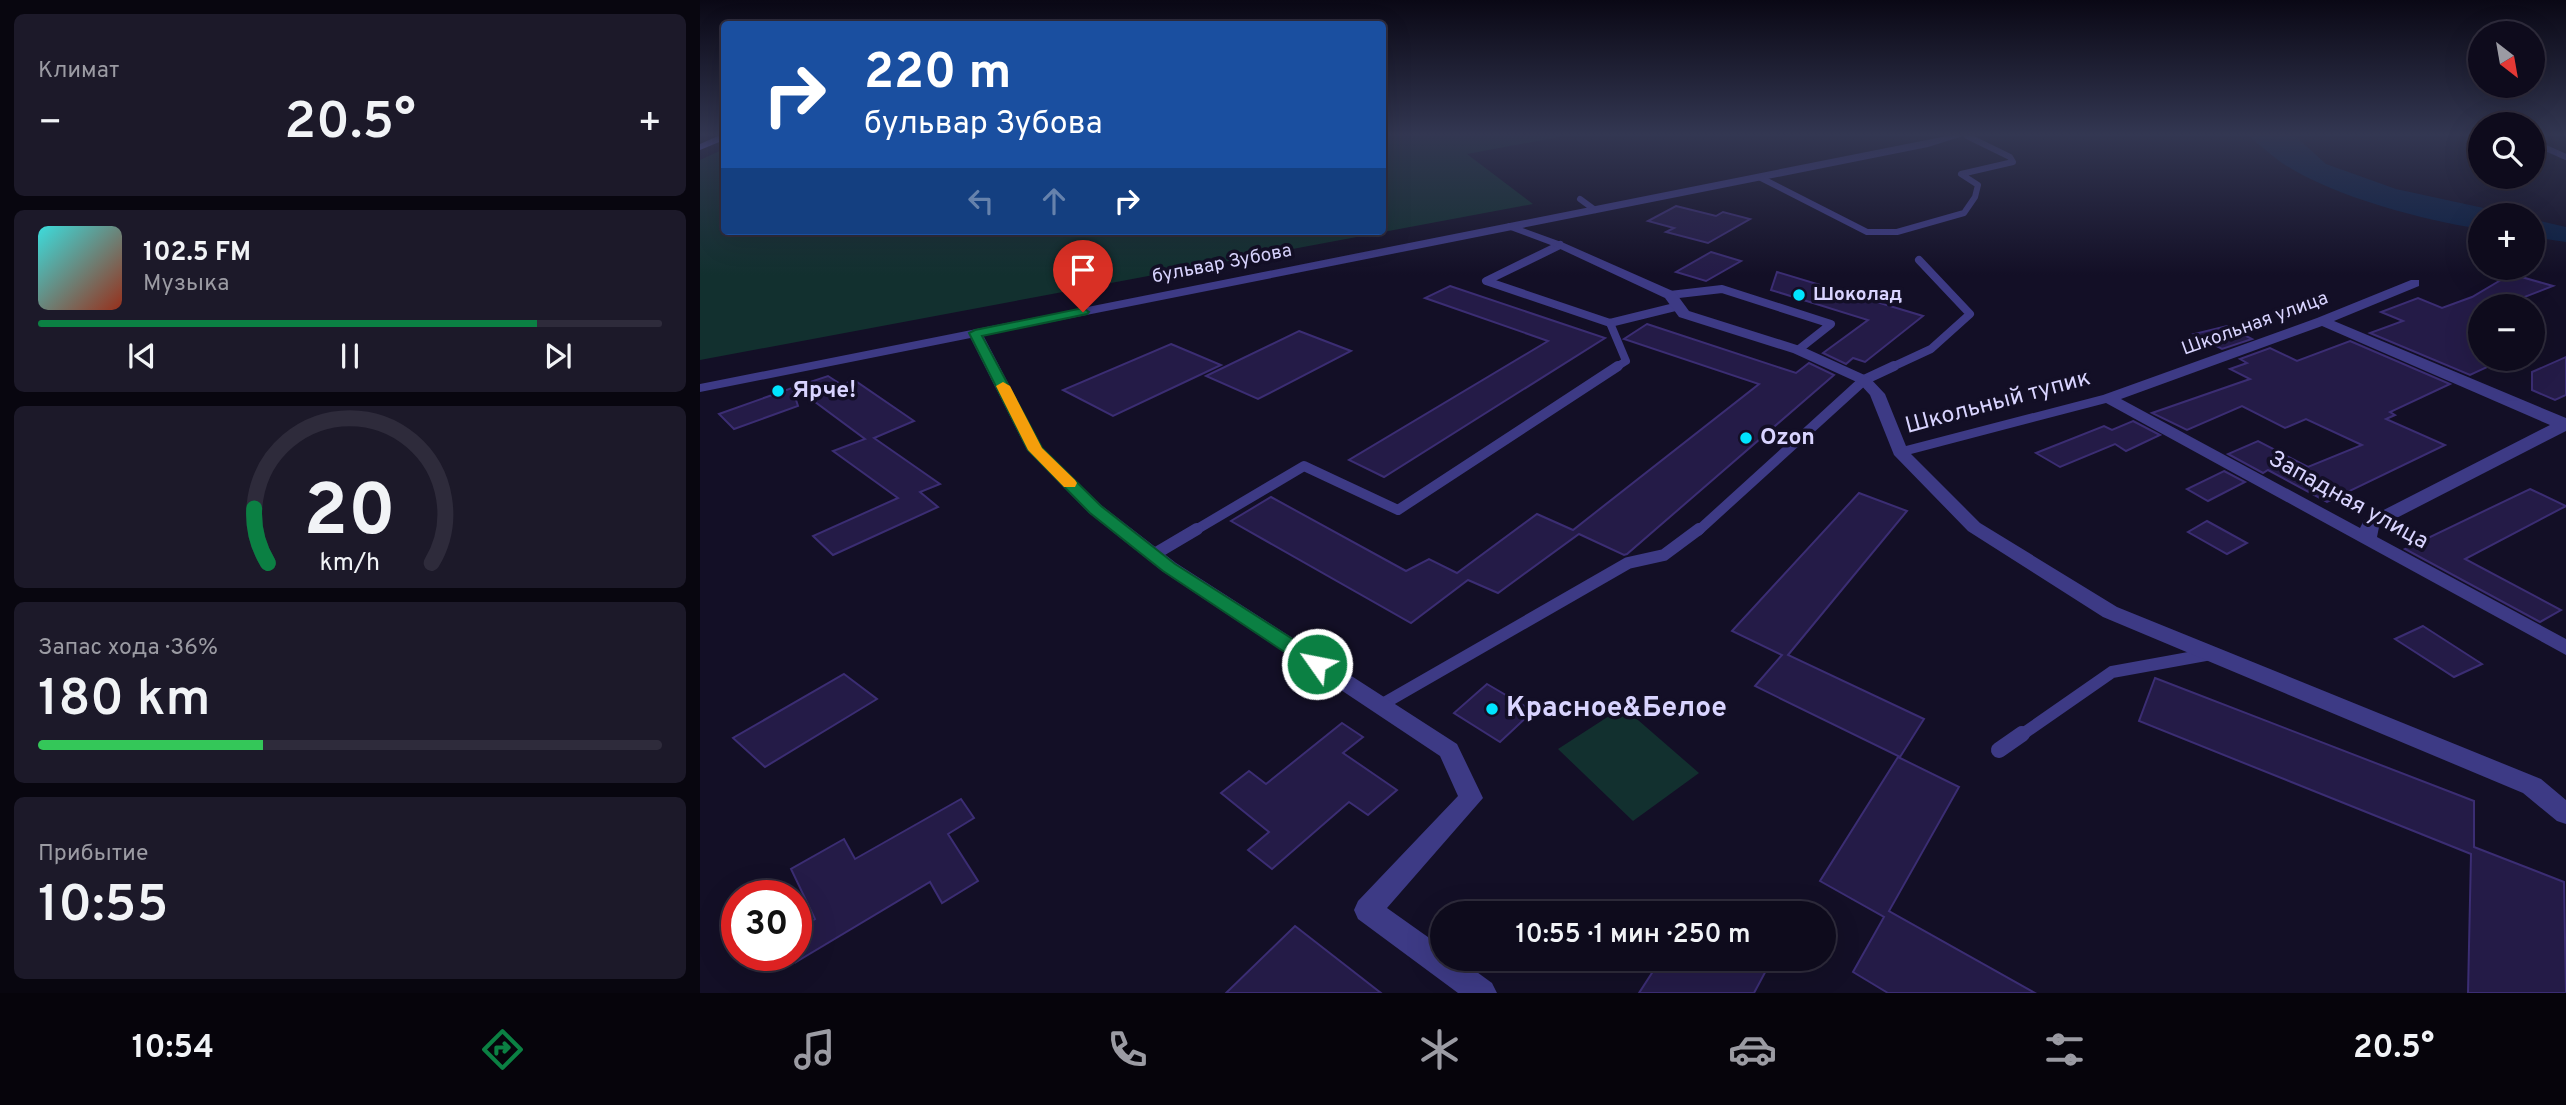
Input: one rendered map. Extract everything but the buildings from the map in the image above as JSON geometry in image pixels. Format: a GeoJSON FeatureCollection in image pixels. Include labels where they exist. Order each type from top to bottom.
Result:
{"type":"FeatureCollection","features":[{"type":"Feature","properties":{"kind":"street","name":"бульвар Зубова"},"geometry":{"type":"LineString","coordinates":[[700,388],[1738,182]]}},
{"type":"Feature","properties":{"kind":"street"},"geometry":{"type":"LineString","coordinates":[[1509,226],[1560,245],[1674,301],[1684,314],[1798,351],[1864,380],[1877,394],[1900,452],[1975,527],[2110,612],[2532,786],[2566,814]]}},
{"type":"Feature","properties":{"kind":"street","name":"Школьная улица"},"geometry":{"type":"LineString","coordinates":[[2108,398],[2322,321],[2415,283]]}},
{"type":"Feature","properties":{"kind":"street"},"geometry":{"type":"LineString","coordinates":[[2322,321],[2565,425]]}},
{"type":"Feature","properties":{"kind":"street"},"geometry":{"type":"LineString","coordinates":[[975,333],[1035,450],[1095,509],[1153,555],[1449,750],[1471,798],[1368,910],[1482,993]]}},
{"type":"Feature","properties":{"kind":"street","name":"Школьный тупик"},"geometry":{"type":"LineString","coordinates":[[1900,452],[2108,398]]}},
{"type":"Feature","properties":{"kind":"street","name":"Западная улица"},"geometry":{"type":"LineString","coordinates":[[2108,398],[2566,648]]}},
{"type":"Feature","properties":{"kind":"street"},"geometry":{"type":"LineString","coordinates":[[2367,540],[2370,524],[2565,425]]}},
{"type":"Feature","properties":{"kind":"lane"},"geometry":{"type":"LineString","coordinates":[[1770,182],[1867,232],[1897,232],[1965,213],[1975,197],[1978,185],[1974,182]]}},
{"type":"Feature","properties":{"kind":"lane"},"geometry":{"type":"LineString","coordinates":[[1580,199],[1595,210]]}},
{"type":"Feature","properties":{"kind":"lane"},"geometry":{"type":"LineString","coordinates":[[1560,245],[1486,281],[1610,323],[1674,301],[1721,289],[1831,324],[1798,351]]}},
{"type":"Feature","properties":{"kind":"lane"},"geometry":{"type":"LineString","coordinates":[[1381,705],[1628,563],[1664,555],[1685,542],[1864,380],[1931,349],[1970,314],[1919,260]]}},
{"type":"Feature","properties":{"kind":"lane"},"geometry":{"type":"LineString","coordinates":[[1153,555],[1304,466],[1398,510],[1626,361],[1610,323]]}},
{"type":"Feature","properties":{"kind":"lane"},"geometry":{"type":"LineString","coordinates":[[1999,750],[2112,672],[2211,654]]}},
{"type":"Feature","properties":{"kind":"green space"},"geometry":{"type":"Polygon","coordinates":[[[700,182],[721,182],[721,235],[1367,235],[700,360],[700,182]]]}},
{"type":"Feature","properties":{"kind":"green space"},"geometry":{"type":"Polygon","coordinates":[[[1386,182],[1504,182],[1533,204],[1386,232],[1386,182]]]}},
{"type":"Feature","properties":{"kind":"green space"},"geometry":{"type":"Polygon","coordinates":[[[1623,707],[1699,773],[1633,821],[1558,749],[1623,707]]]}},
{"type":"Feature","properties":{"kind":"water"},"geometry":{"type":"Polygon","coordinates":[[[2317,182],[2377,182],[2468,205],[2468,227],[2431,220],[2351,196],[2317,182]]]}},
{"type":"Feature","properties":{"kind":"water"},"geometry":{"type":"Polygon","coordinates":[[[2545,222],[2566,227],[2566,242],[2545,239],[2545,222]]]}},
{"type":"Feature","properties":{"kind":"slow traffic"},"geometry":{"type":"LineString","coordinates":[[1003,386],[1035,450],[1069,483]]}},
{"type":"Feature","properties":{"kind":"place","name":"Шоколад"},"geometry":{"type":"Point","coordinates":[1799,295]}},
{"type":"Feature","properties":{"kind":"place","name":"Ярче!"},"geometry":{"type":"Point","coordinates":[778,391]}},
{"type":"Feature","properties":{"kind":"place","name":"Ozon"},"geometry":{"type":"Point","coordinates":[1746,438]}},
{"type":"Feature","properties":{"kind":"place","name":"Красное&Белое"},"geometry":{"type":"Point","coordinates":[1492,709]}},
{"type":"Feature","properties":{"kind":"route"},"geometry":{"type":"LineString","coordinates":[[1083,312],[975,333],[1035,450],[1095,509],[1169,568],[1317,664]]}}]}
